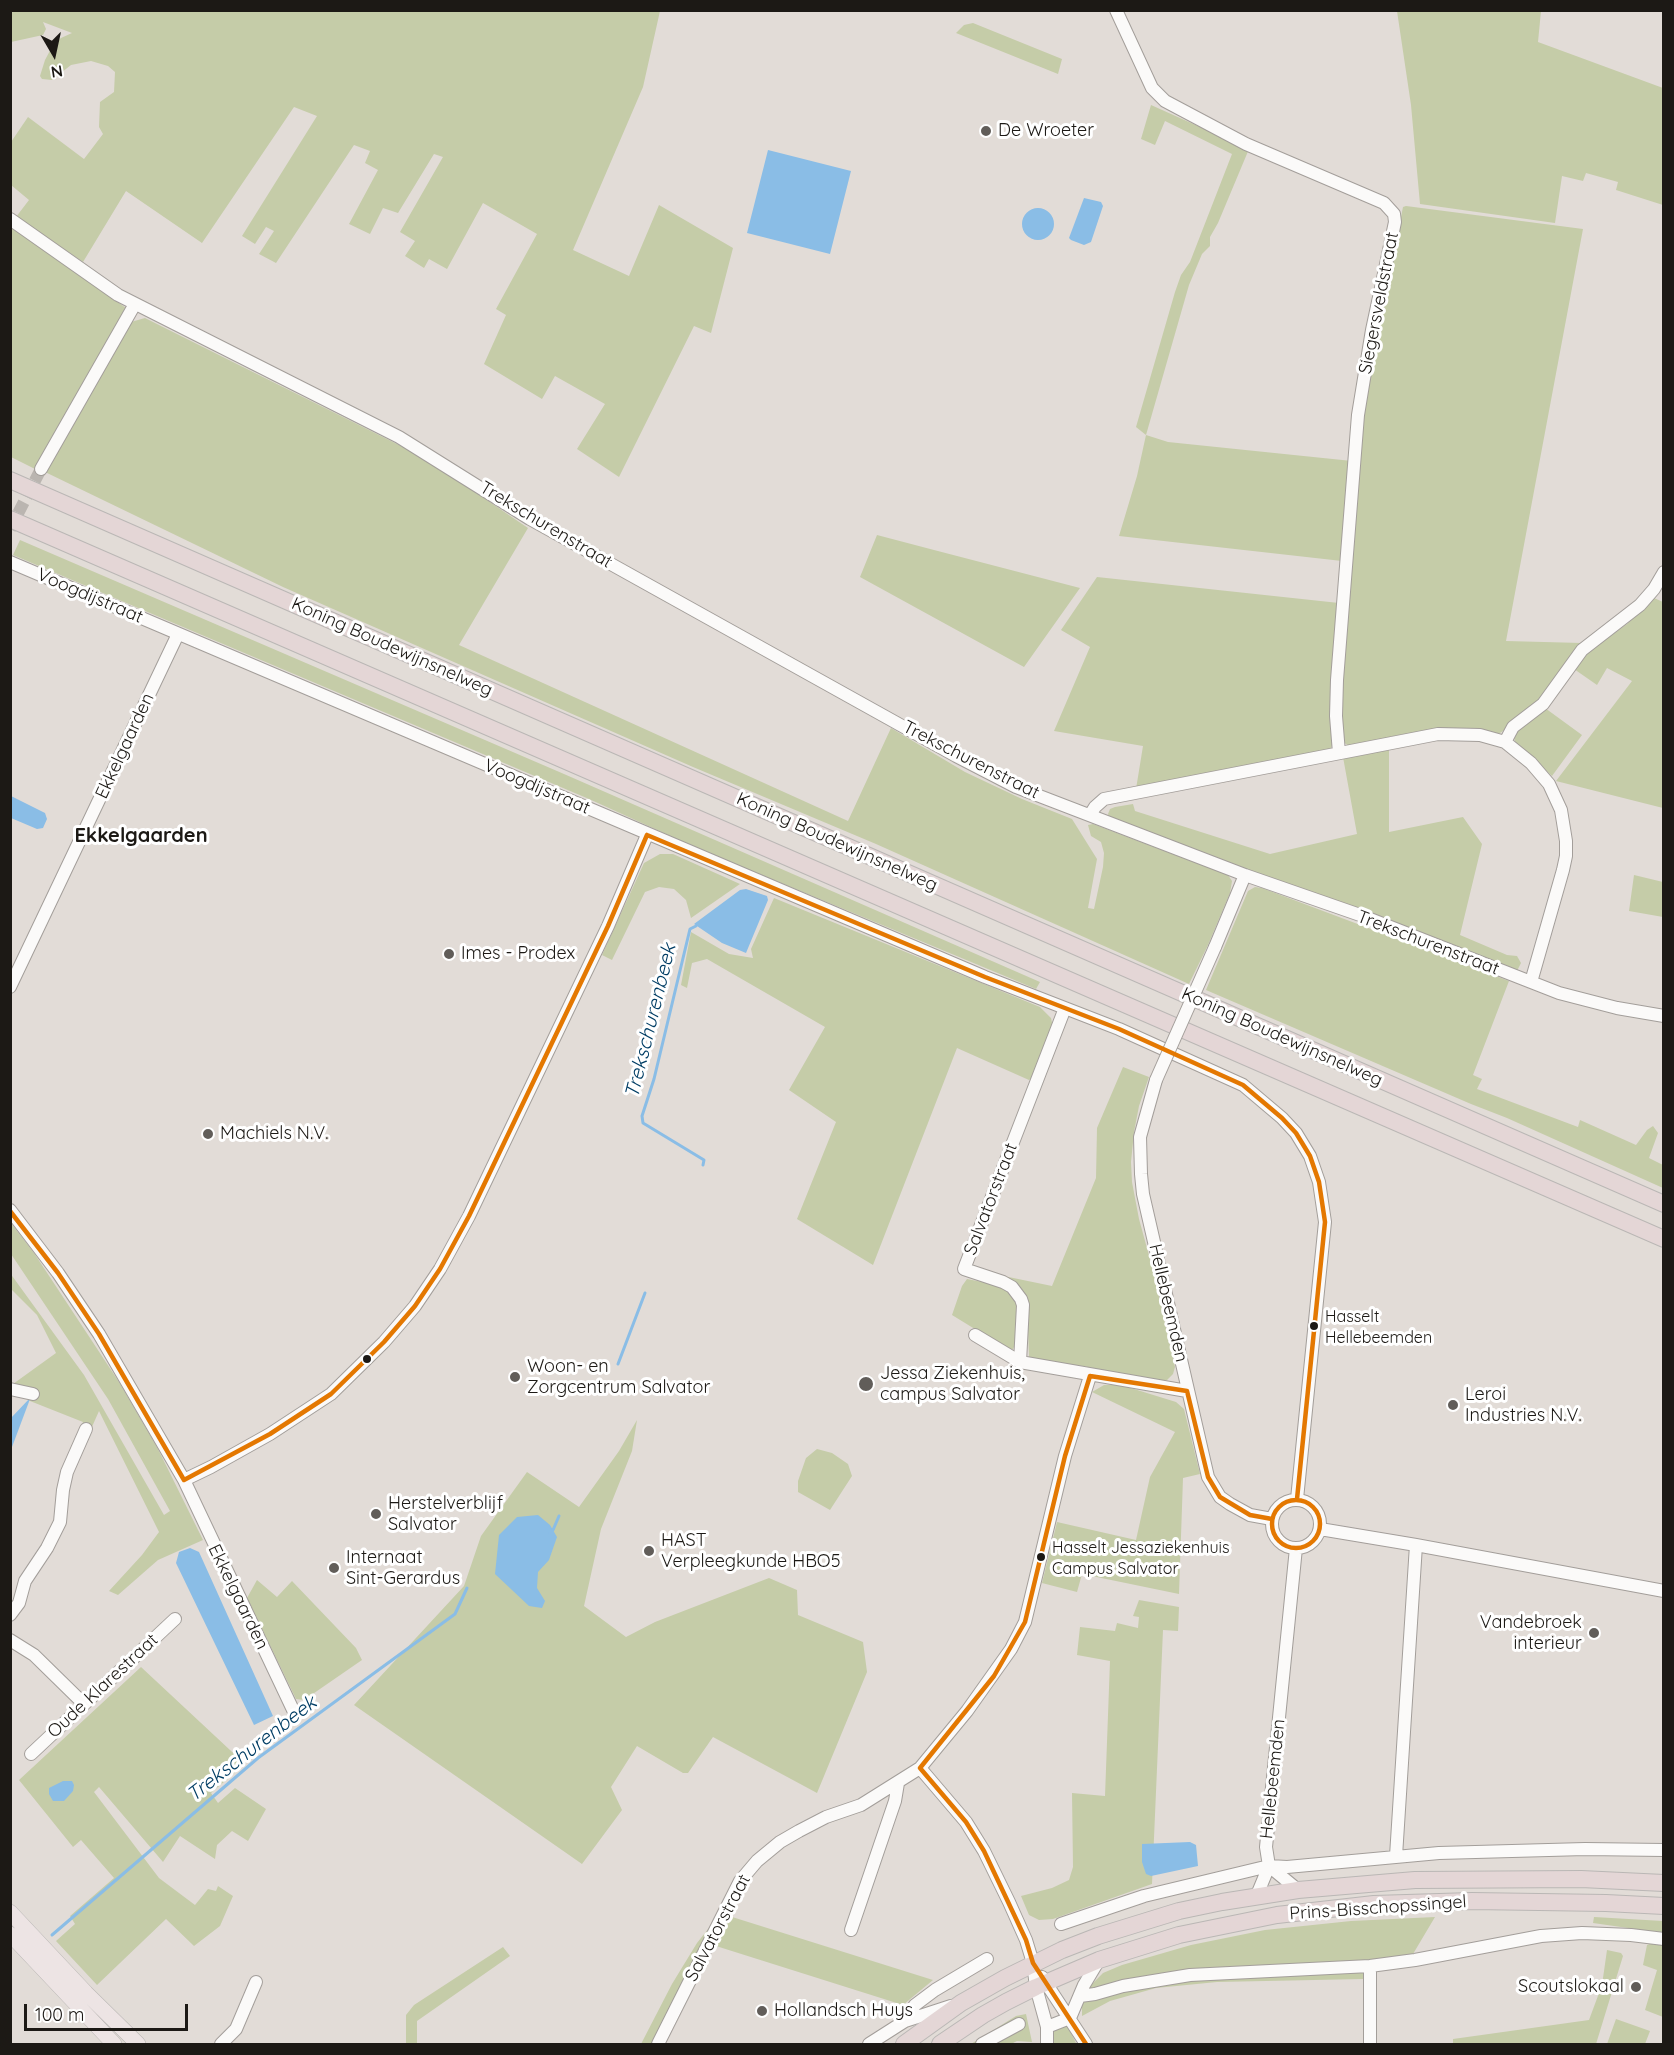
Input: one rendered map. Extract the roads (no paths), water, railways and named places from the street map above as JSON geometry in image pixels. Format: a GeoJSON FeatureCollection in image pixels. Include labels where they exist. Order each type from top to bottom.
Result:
{"type":"FeatureCollection","features":[{"type":"Feature","properties":{"kind":"highway","name":"Koning Boudewijnsnelweg"},"geometry":{"type":"LineString","coordinates":[[10,480],[1664,1204]]}},
{"type":"Feature","properties":{"kind":"highway","name":"Koning Boudewijnsnelweg"},"geometry":{"type":"LineString","coordinates":[[10,519],[1664,1239]]}},
{"type":"Feature","properties":{"kind":"highway","name":"Prins-Bisschopssingel"},"geometry":{"type":"LineString","coordinates":[[904,2044],[961,2003],[1033,1963],[1098,1936],[1179,1911],[1257,1895],[1352,1884],[1456,1879],[1581,1879],[1664,1883]]}},
{"type":"Feature","properties":{"kind":"highway","name":"Prins-Bisschopssingel"},"geometry":{"type":"LineString","coordinates":[[940,2044],[983,2015],[1041,1985],[1099,1960],[1179,1935],[1277,1915],[1374,1904],[1472,1901],[1664,1906]]}},
{"type":"Feature","properties":{"kind":"main road"},"geometry":{"type":"LineString","coordinates":[[10,1912],[86,1993],[138,2044]]}},
{"type":"Feature","properties":{"kind":"main road"},"geometry":{"type":"LineString","coordinates":[[10,1934],[114,2044]]}},
{"type":"Feature","properties":{"kind":"street","name":"Siegersveldstraat"},"geometry":{"type":"LineString","coordinates":[[1116,10],[1152,88],[1165,101],[1246,144],[1384,203],[1394,214],[1395,222],[1372,330],[1358,415],[1338,669],[1336,716],[1339,753]]}},
{"type":"Feature","properties":{"kind":"street","name":"Trekschurenstraat"},"geometry":{"type":"LineString","coordinates":[[10,219],[80,270],[135,304],[399,436],[530,519],[1016,787],[1360,915],[1559,993],[1617,1008],[1664,1016]]}},
{"type":"Feature","properties":{"kind":"street"},"geometry":{"type":"LineString","coordinates":[[41,469],[135,304]]}},
{"type":"Feature","properties":{"kind":"street","name":"Voogdijstraat"},"geometry":{"type":"LineString","coordinates":[[10,562],[647,835],[985,977],[1065,1008]]}},
{"type":"Feature","properties":{"kind":"street"},"geometry":{"type":"LineString","coordinates":[[1505,742],[1513,727],[1543,704],[1582,650],[1640,605],[1664,572]]}},
{"type":"Feature","properties":{"kind":"street","name":"Ekkelgaarden"},"geometry":{"type":"LineString","coordinates":[[10,987],[178,634]]}},
{"type":"Feature","properties":{"kind":"street"},"geometry":{"type":"LineString","coordinates":[[1090,815],[1104,799],[1438,734],[1480,735],[1505,742],[1532,763],[1549,784],[1561,810],[1565,826],[1566,855],[1563,870],[1531,982]]}},
{"type":"Feature","properties":{"kind":"street"},"geometry":{"type":"LineString","coordinates":[[184,1480],[270,1434],[332,1394],[384,1342],[415,1306],[440,1269],[471,1212],[608,926],[647,835]]}},
{"type":"Feature","properties":{"kind":"street","name":"Hellebeemden"},"geometry":{"type":"LineString","coordinates":[[1245,874],[1156,1080],[1140,1137],[1141,1174],[1187,1391],[1208,1477],[1220,1497],[1250,1515],[1272,1519]]}},
{"type":"Feature","properties":{"kind":"street"},"geometry":{"type":"LineString","coordinates":[[1065,1008],[1119,1029],[1243,1085],[1282,1118],[1296,1133],[1310,1156],[1319,1182],[1325,1222],[1297,1499]]}},
{"type":"Feature","properties":{"kind":"street","name":"Salvatorstraat"},"geometry":{"type":"LineString","coordinates":[[1020,1362],[1023,1305],[1021,1299],[1012,1287],[964,1269],[1065,1008]]}},
{"type":"Feature","properties":{"kind":"street","name":"Ekkelgaarden"},"geometry":{"type":"LineString","coordinates":[[10,1210],[99,1334],[184,1480],[294,1712]]}},
{"type":"Feature","properties":{"kind":"street"},"geometry":{"type":"LineString","coordinates":[[975,1335],[1020,1362],[1090,1376],[1187,1391]]}},
{"type":"Feature","properties":{"kind":"street","name":"Salvatorstraat"},"geometry":{"type":"LineString","coordinates":[[658,2044],[740,1881],[757,1861],[780,1842],[826,1818],[861,1805],[920,1768],[994,1676],[1025,1622],[1065,1456],[1090,1376]]}},
{"type":"Feature","properties":{"kind":"street"},"geometry":{"type":"LineString","coordinates":[[10,1389],[33,1394]]}},
{"type":"Feature","properties":{"kind":"street"},"geometry":{"type":"LineString","coordinates":[[10,1615],[19,1603],[25,1581],[47,1548],[60,1522],[67,1472],[86,1429]]}},
{"type":"Feature","properties":{"kind":"street"},"geometry":{"type":"LineString","coordinates":[[1297,1499],[1307,1502],[1316,1509],[1320,1519],[1320,1529],[1311,1543],[1296,1548],[1285,1546],[1277,1539],[1272,1529],[1272,1519],[1277,1509],[1286,1502],[1297,1499]]}},
{"type":"Feature","properties":{"kind":"street"},"geometry":{"type":"LineString","coordinates":[[1320,1529],[1664,1591]]}},
{"type":"Feature","properties":{"kind":"street"},"geometry":{"type":"LineString","coordinates":[[1396,1856],[1416,1545]]}},
{"type":"Feature","properties":{"kind":"street","name":"Hellebeemden"},"geometry":{"type":"LineString","coordinates":[[1269,1866],[1266,1847],[1296,1548]]}},
{"type":"Feature","properties":{"kind":"street","name":"Oude Klarestraat"},"geometry":{"type":"LineString","coordinates":[[31,1754],[175,1619]]}},
{"type":"Feature","properties":{"kind":"street"},"geometry":{"type":"LineString","coordinates":[[10,1640],[34,1655],[84,1704]]}},
{"type":"Feature","properties":{"kind":"street"},"geometry":{"type":"LineString","coordinates":[[920,1768],[966,1822],[984,1851],[1026,1940],[1041,1985],[1047,2044]]}},
{"type":"Feature","properties":{"kind":"street"},"geometry":{"type":"LineString","coordinates":[[851,1930],[895,1802],[898,1783]]}},
{"type":"Feature","properties":{"kind":"street"},"geometry":{"type":"LineString","coordinates":[[1061,1924],[1144,1896],[1269,1866],[1287,1867],[1396,1856],[1513,1850],[1664,1850]]}},
{"type":"Feature","properties":{"kind":"street"},"geometry":{"type":"LineString","coordinates":[[1257,1895],[1269,1866]]}},
{"type":"Feature","properties":{"kind":"street","name":"Prins-Bisschopssingel"},"geometry":{"type":"LineString","coordinates":[[1269,1866],[1298,1890]]}},
{"type":"Feature","properties":{"kind":"street"},"geometry":{"type":"LineString","coordinates":[[1080,1996],[1190,1975],[1370,1966],[1415,1960],[1542,1936],[1602,1934],[1664,1939]]}},
{"type":"Feature","properties":{"kind":"street","name":"Prins-Bisschopssingel"},"geometry":{"type":"LineString","coordinates":[[905,2021],[915,2005],[987,1959]]}},
{"type":"Feature","properties":{"kind":"street"},"geometry":{"type":"LineString","coordinates":[[1047,2027],[1070,2018],[1099,1960]]}},
{"type":"Feature","properties":{"kind":"street"},"geometry":{"type":"LineString","coordinates":[[1370,1966],[1370,2044]]}},
{"type":"Feature","properties":{"kind":"street"},"geometry":{"type":"LineString","coordinates":[[221,2044],[236,2029],[256,1982]]}},
{"type":"Feature","properties":{"kind":"street"},"geometry":{"type":"LineString","coordinates":[[1041,1985],[1070,2018],[1086,2044]]}},
{"type":"Feature","properties":{"kind":"street","name":"Prins-Bisschopssingel"},"geometry":{"type":"LineString","coordinates":[[868,2044],[905,2021],[961,2003]]}},
{"type":"Feature","properties":{"kind":"street"},"geometry":{"type":"LineString","coordinates":[[982,2044],[1019,2024]]}},
{"type":"Feature","properties":{"kind":"water"},"geometry":{"type":"Polygon","coordinates":[[[768,150],[851,171],[830,254],[747,233],[768,150]]]}},
{"type":"Feature","properties":{"kind":"water"},"geometry":{"type":"Polygon","coordinates":[[[1084,198],[1101,202],[1103,206],[1091,242],[1084,245],[1069,238],[1084,198]]]}},
{"type":"Feature","properties":{"kind":"water"},"geometry":{"type":"Polygon","coordinates":[[[1038,208],[1049,213],[1054,224],[1049,235],[1038,240],[1027,235],[1022,224],[1027,213],[1038,208]]]}},
{"type":"Feature","properties":{"kind":"water"},"geometry":{"type":"Polygon","coordinates":[[[11,796],[45,813],[47,819],[43,828],[37,829],[11,818],[11,796]]]}},
{"type":"Feature","properties":{"kind":"water"},"geometry":{"type":"Polygon","coordinates":[[[746,889],[767,896],[768,900],[746,953],[722,943],[694,924],[740,890],[746,889]]]}},
{"type":"Feature","properties":{"kind":"water"},"geometry":{"type":"Polygon","coordinates":[[[30,1399],[12,1447],[11,1418],[30,1399]]]}},
{"type":"Feature","properties":{"kind":"water"},"geometry":{"type":"Polygon","coordinates":[[[538,1515],[550,1525],[557,1537],[549,1560],[538,1572],[537,1588],[545,1601],[542,1608],[529,1606],[495,1574],[499,1535],[517,1517],[538,1515]]]}},
{"type":"Feature","properties":{"kind":"water"},"geometry":{"type":"Polygon","coordinates":[[[190,1548],[199,1552],[273,1716],[254,1725],[176,1563],[179,1552],[190,1548]]]}},
{"type":"Feature","properties":{"kind":"water"},"geometry":{"type":"Polygon","coordinates":[[[63,1781],[72,1781],[73,1791],[64,1801],[53,1801],[49,1788],[63,1781]]]}},
{"type":"Feature","properties":{"kind":"water"},"geometry":{"type":"Polygon","coordinates":[[[1190,1842],[1196,1845],[1198,1866],[1151,1876],[1146,1874],[1142,1862],[1142,1844],[1190,1842]]]}},
{"type":"Feature","properties":{"kind":"waterway","name":"Trekschurenbeek"},"geometry":{"type":"LineString","coordinates":[[696,926],[690,929],[654,1079],[642,1116],[643,1123],[704,1160],[703,1165]]}},
{"type":"Feature","properties":{"kind":"waterway","name":"Trekschurenbeek"},"geometry":{"type":"LineString","coordinates":[[618,1364],[645,1293]]}},
{"type":"Feature","properties":{"kind":"waterway","name":"Trekschurenbeek"},"geometry":{"type":"LineString","coordinates":[[550,1533],[559,1516]]}},
{"type":"Feature","properties":{"kind":"waterway","name":"Trekschurenbeek"},"geometry":{"type":"LineString","coordinates":[[52,1935],[258,1758],[455,1614],[467,1588]]}},
{"type":"Feature","properties":{"kind":"tunnel"},"geometry":{"type":"LineString","coordinates":[[10,529],[41,469]]}},
{"type":"Feature","properties":{"kind":"place","name":"De Wroeter"},"geometry":{"type":"Point","coordinates":[986,131]}},
{"type":"Feature","properties":{"kind":"place","name":"Imes - Prodex"},"geometry":{"type":"Point","coordinates":[449,954]}},
{"type":"Feature","properties":{"kind":"place","name":"Machiels N.V."},"geometry":{"type":"Point","coordinates":[208,1134]}},
{"type":"Feature","properties":{"kind":"place","name":"Hasselt Hellebeemden"},"geometry":{"type":"Point","coordinates":[1314,1326]}},
{"type":"Feature","properties":{"kind":"place","name":"Woon- en Zorgcentrum Salvator"},"geometry":{"type":"Point","coordinates":[515,1377]}},
{"type":"Feature","properties":{"kind":"place","name":"Jessa Ziekenhuis, campus Salvator"},"geometry":{"type":"Point","coordinates":[866,1384]}},
{"type":"Feature","properties":{"kind":"place","name":"Leroi Industries N.V."},"geometry":{"type":"Point","coordinates":[1453,1405]}},
{"type":"Feature","properties":{"kind":"place","name":"Herstelverblijf Salvator"},"geometry":{"type":"Point","coordinates":[376,1514]}},
{"type":"Feature","properties":{"kind":"place","name":"HAST Verpleegkunde HBO5"},"geometry":{"type":"Point","coordinates":[649,1551]}},
{"type":"Feature","properties":{"kind":"place","name":"Hasselt Jessaziekenhuis Campus Salvator"},"geometry":{"type":"Point","coordinates":[1041,1557]}},
{"type":"Feature","properties":{"kind":"place","name":"Internaat Sint-Gerardus"},"geometry":{"type":"Point","coordinates":[334,1568]}},
{"type":"Feature","properties":{"kind":"place","name":"Vandebroek interieur"},"geometry":{"type":"Point","coordinates":[1594,1633]}},
{"type":"Feature","properties":{"kind":"place","name":"Scoutslokaal"},"geometry":{"type":"Point","coordinates":[1636,1987]}},
{"type":"Feature","properties":{"kind":"place","name":"Hollandsch Huys"},"geometry":{"type":"Point","coordinates":[762,2011]}},
{"type":"Feature","properties":{"kind":"district","name":"Ekkelgaarden"},"geometry":{"type":"Point","coordinates":[141,836]}}]}
